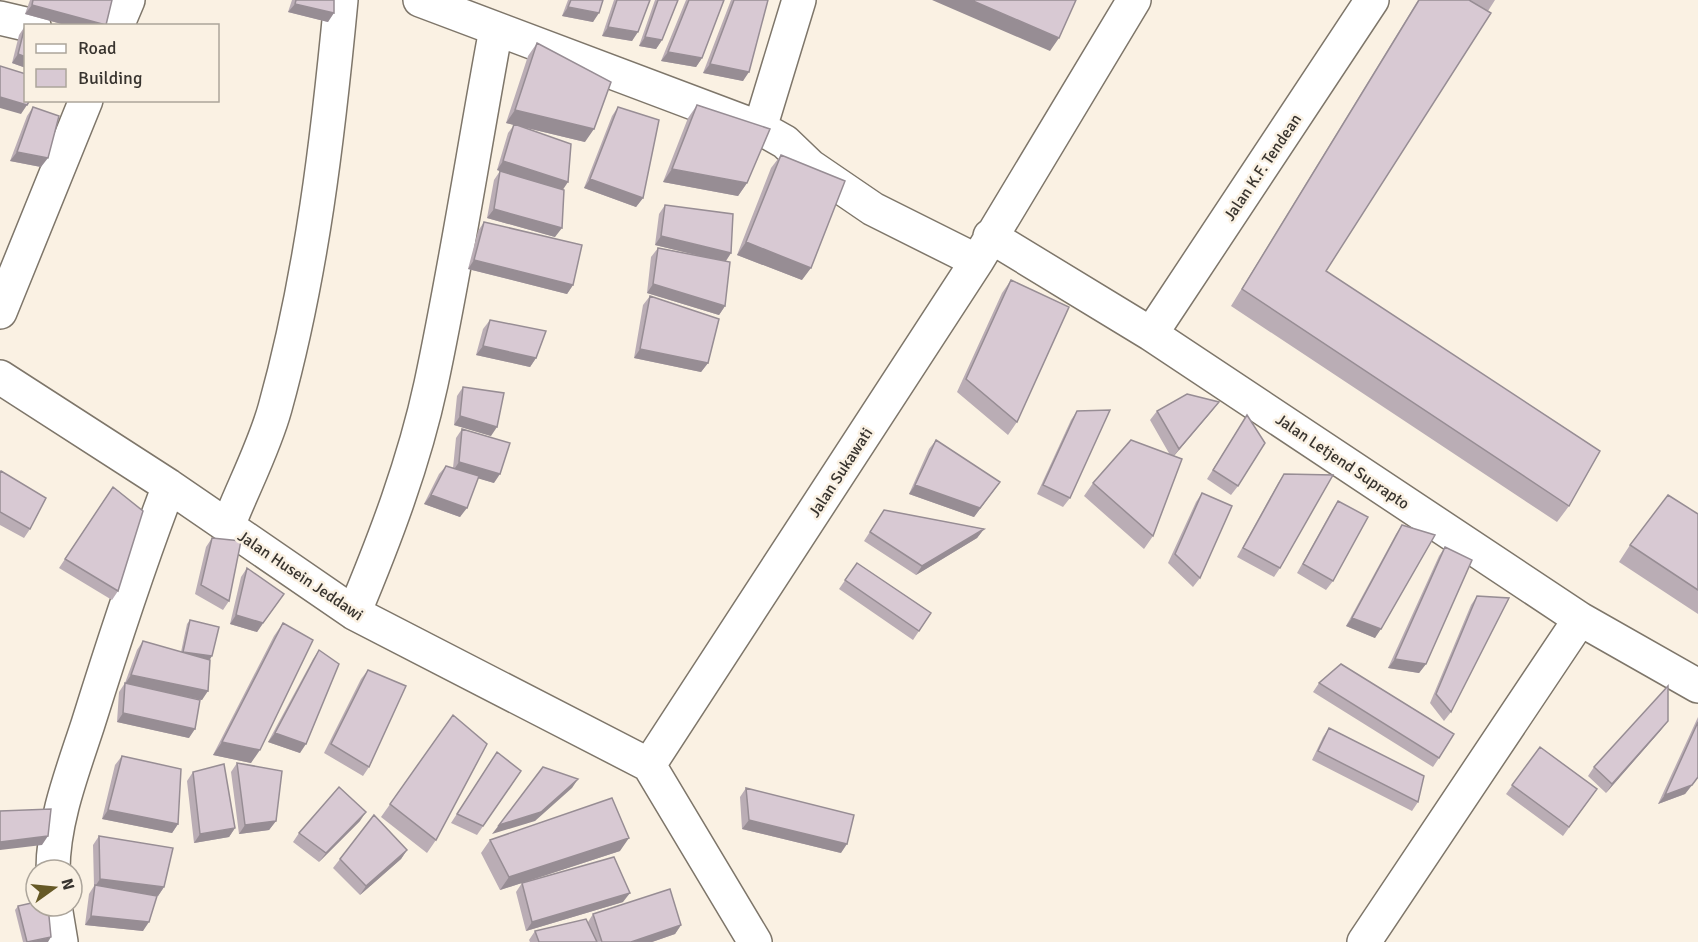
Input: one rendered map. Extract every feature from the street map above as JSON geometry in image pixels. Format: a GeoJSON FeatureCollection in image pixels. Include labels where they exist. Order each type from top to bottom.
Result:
{"type":"FeatureCollection","features":[{"type":"Feature","properties":{"kind":"street"},"geometry":{"type":"LineString","coordinates":[[118,24],[128,0]]}},
{"type":"Feature","properties":{"kind":"street"},"geometry":{"type":"LineString","coordinates":[[228,526],[275,411],[294,332],[309,257],[335,68],[341,0]]}},
{"type":"Feature","properties":{"kind":"street","name":"Jalan Letjend Suprapto"},"geometry":{"type":"LineString","coordinates":[[420,0],[467,8],[496,29],[760,128],[785,142],[810,166],[856,199],[983,248],[1151,334],[1580,619],[1698,686]]}},
{"type":"Feature","properties":{"kind":"street"},"geometry":{"type":"LineString","coordinates":[[760,128],[799,0]]}},
{"type":"Feature","properties":{"kind":"street","name":"Jalan Sukawati"},"geometry":{"type":"LineString","coordinates":[[649,765],[983,248],[1134,0]]}},
{"type":"Feature","properties":{"kind":"street","name":"Jalan K.F. Tendean"},"geometry":{"type":"LineString","coordinates":[[1151,334],[1372,0]]}},
{"type":"Feature","properties":{"kind":"street"},"geometry":{"type":"LineString","coordinates":[[0,18],[26,24]]}},
{"type":"Feature","properties":{"kind":"street"},"geometry":{"type":"LineString","coordinates":[[354,613],[400,493],[431,385],[496,29]]}},
{"type":"Feature","properties":{"kind":"street"},"geometry":{"type":"LineString","coordinates":[[0,312],[85,102]]}},
{"type":"Feature","properties":{"kind":"street","name":"Jalan Husein Jeddawi"},"geometry":{"type":"LineString","coordinates":[[0,377],[169,486],[354,613],[649,765]]}},
{"type":"Feature","properties":{"kind":"street"},"geometry":{"type":"LineString","coordinates":[[54,858],[58,828],[81,746],[134,575],[169,486]]}},
{"type":"Feature","properties":{"kind":"street"},"geometry":{"type":"LineString","coordinates":[[1364,942],[1580,619]]}},
{"type":"Feature","properties":{"kind":"street"},"geometry":{"type":"LineString","coordinates":[[649,765],[755,942]]}},
{"type":"Feature","properties":{"kind":"street"},"geometry":{"type":"LineString","coordinates":[[57,918],[61,942]]}},
{"type":"Feature","properties":{"kind":"building"},"geometry":{"type":"Polygon","coordinates":[[[33,0],[112,0],[106,24],[32,5],[33,0]]]}},
{"type":"Feature","properties":{"kind":"building"},"geometry":{"type":"Polygon","coordinates":[[[296,0],[334,0],[334,13],[295,4],[296,0]]]}},
{"type":"Feature","properties":{"kind":"building"},"geometry":{"type":"Polygon","coordinates":[[[571,0],[603,0],[599,13],[568,7],[571,0]]]}},
{"type":"Feature","properties":{"kind":"building"},"geometry":{"type":"Polygon","coordinates":[[[617,0],[650,0],[638,32],[608,27],[617,0]]]}},
{"type":"Feature","properties":{"kind":"building"},"geometry":{"type":"Polygon","coordinates":[[[658,0],[678,0],[662,40],[645,37],[658,0]]]}},
{"type":"Feature","properties":{"kind":"building"},"geometry":{"type":"Polygon","coordinates":[[[689,0],[724,0],[702,58],[668,52],[689,0]]]}},
{"type":"Feature","properties":{"kind":"building"},"geometry":{"type":"Polygon","coordinates":[[[734,0],[768,0],[749,72],[710,64],[734,0]]]}},
{"type":"Feature","properties":{"kind":"building"},"geometry":{"type":"Polygon","coordinates":[[[971,0],[1076,0],[1059,38],[971,0]]]}},
{"type":"Feature","properties":{"kind":"building"},"geometry":{"type":"Polygon","coordinates":[[[1419,0],[1469,0],[1491,13],[1326,271],[1600,451],[1569,506],[1242,289],[1419,0]]]}},
{"type":"Feature","properties":{"kind":"building"},"geometry":{"type":"Polygon","coordinates":[[[24,30],[24,56],[18,54],[24,30]]]}},
{"type":"Feature","properties":{"kind":"building"},"geometry":{"type":"Polygon","coordinates":[[[537,43],[611,82],[594,129],[515,110],[537,43]]]}},
{"type":"Feature","properties":{"kind":"building"},"geometry":{"type":"Polygon","coordinates":[[[0,66],[24,73],[24,102],[29,102],[27,105],[0,97],[0,66]]]}},
{"type":"Feature","properties":{"kind":"building"},"geometry":{"type":"Polygon","coordinates":[[[697,105],[770,129],[747,183],[672,169],[697,105]]]}},
{"type":"Feature","properties":{"kind":"building"},"geometry":{"type":"Polygon","coordinates":[[[33,107],[59,116],[48,158],[17,152],[33,107]]]}},
{"type":"Feature","properties":{"kind":"building"},"geometry":{"type":"Polygon","coordinates":[[[618,107],[659,120],[643,198],[590,179],[618,107]]]}},
{"type":"Feature","properties":{"kind":"building"},"geometry":{"type":"Polygon","coordinates":[[[514,124],[571,144],[568,182],[503,161],[514,124]]]}},
{"type":"Feature","properties":{"kind":"building"},"geometry":{"type":"Polygon","coordinates":[[[781,155],[845,181],[811,268],[746,242],[781,155]]]}},
{"type":"Feature","properties":{"kind":"building"},"geometry":{"type":"Polygon","coordinates":[[[500,171],[564,190],[562,228],[494,209],[500,171]]]}},
{"type":"Feature","properties":{"kind":"building"},"geometry":{"type":"Polygon","coordinates":[[[665,205],[733,214],[731,253],[661,236],[665,205]]]}},
{"type":"Feature","properties":{"kind":"building"},"geometry":{"type":"Polygon","coordinates":[[[484,222],[582,245],[573,285],[474,260],[484,222]]]}},
{"type":"Feature","properties":{"kind":"building"},"geometry":{"type":"Polygon","coordinates":[[[658,248],[730,262],[725,306],[653,284],[658,248]]]}},
{"type":"Feature","properties":{"kind":"building"},"geometry":{"type":"Polygon","coordinates":[[[1011,280],[1069,307],[1017,422],[966,379],[1011,280]]]}},
{"type":"Feature","properties":{"kind":"building"},"geometry":{"type":"Polygon","coordinates":[[[650,296],[719,319],[708,363],[640,349],[650,296]]]}},
{"type":"Feature","properties":{"kind":"building"},"geometry":{"type":"Polygon","coordinates":[[[490,320],[546,331],[536,358],[483,346],[490,320]]]}},
{"type":"Feature","properties":{"kind":"building"},"geometry":{"type":"Polygon","coordinates":[[[463,387],[504,393],[497,427],[460,416],[463,387]]]}},
{"type":"Feature","properties":{"kind":"building"},"geometry":{"type":"Polygon","coordinates":[[[1187,394],[1219,402],[1179,449],[1157,411],[1187,394]]]}},
{"type":"Feature","properties":{"kind":"building"},"geometry":{"type":"Polygon","coordinates":[[[1110,410],[1070,498],[1043,485],[1077,411],[1110,410]]]}},
{"type":"Feature","properties":{"kind":"building"},"geometry":{"type":"Polygon","coordinates":[[[1247,415],[1265,443],[1238,486],[1213,470],[1247,415]]]}},
{"type":"Feature","properties":{"kind":"building"},"geometry":{"type":"Polygon","coordinates":[[[462,429],[510,443],[500,474],[459,462],[462,429]]]}},
{"type":"Feature","properties":{"kind":"building"},"geometry":{"type":"Polygon","coordinates":[[[936,440],[1000,482],[980,508],[915,485],[936,440]]]}},
{"type":"Feature","properties":{"kind":"building"},"geometry":{"type":"Polygon","coordinates":[[[1131,440],[1182,459],[1153,536],[1093,483],[1131,440]]]}},
{"type":"Feature","properties":{"kind":"building"},"geometry":{"type":"Polygon","coordinates":[[[446,466],[479,476],[467,508],[431,495],[446,466]]]}},
{"type":"Feature","properties":{"kind":"building"},"geometry":{"type":"Polygon","coordinates":[[[1,471],[46,498],[30,529],[0,512],[1,471]]]}},
{"type":"Feature","properties":{"kind":"building"},"geometry":{"type":"Polygon","coordinates":[[[1284,474],[1333,475],[1280,568],[1243,548],[1284,474]]]}},
{"type":"Feature","properties":{"kind":"building"},"geometry":{"type":"Polygon","coordinates":[[[113,487],[143,511],[118,591],[65,559],[113,487]]]}},
{"type":"Feature","properties":{"kind":"building"},"geometry":{"type":"Polygon","coordinates":[[[1202,493],[1232,506],[1200,578],[1175,554],[1202,493]]]}},
{"type":"Feature","properties":{"kind":"building"},"geometry":{"type":"Polygon","coordinates":[[[1668,495],[1698,514],[1698,590],[1630,545],[1668,495]]]}},
{"type":"Feature","properties":{"kind":"building"},"geometry":{"type":"Polygon","coordinates":[[[1338,501],[1368,517],[1333,581],[1303,564],[1338,501]]]}},
{"type":"Feature","properties":{"kind":"building"},"geometry":{"type":"Polygon","coordinates":[[[884,510],[984,529],[922,566],[870,532],[884,510]]]}},
{"type":"Feature","properties":{"kind":"building"},"geometry":{"type":"Polygon","coordinates":[[[1402,525],[1435,535],[1381,629],[1352,618],[1402,525]]]}},
{"type":"Feature","properties":{"kind":"building"},"geometry":{"type":"Polygon","coordinates":[[[212,538],[241,541],[229,601],[201,585],[212,538]]]}},
{"type":"Feature","properties":{"kind":"building"},"geometry":{"type":"Polygon","coordinates":[[[1445,547],[1472,560],[1426,664],[1395,659],[1445,547]]]}},
{"type":"Feature","properties":{"kind":"building"},"geometry":{"type":"Polygon","coordinates":[[[857,563],[931,613],[919,631],[845,580],[857,563]]]}},
{"type":"Feature","properties":{"kind":"building"},"geometry":{"type":"Polygon","coordinates":[[[247,568],[284,594],[263,623],[236,615],[247,568]]]}},
{"type":"Feature","properties":{"kind":"building"},"geometry":{"type":"Polygon","coordinates":[[[1477,596],[1509,598],[1451,712],[1436,694],[1477,596]]]}},
{"type":"Feature","properties":{"kind":"building"},"geometry":{"type":"Polygon","coordinates":[[[190,620],[219,627],[212,656],[183,652],[190,620]]]}},
{"type":"Feature","properties":{"kind":"building"},"geometry":{"type":"Polygon","coordinates":[[[283,623],[313,640],[260,750],[222,742],[283,623]]]}},
{"type":"Feature","properties":{"kind":"building"},"geometry":{"type":"Polygon","coordinates":[[[143,641],[210,660],[208,691],[131,675],[143,641]]]}},
{"type":"Feature","properties":{"kind":"building"},"geometry":{"type":"Polygon","coordinates":[[[319,650],[339,664],[306,744],[275,733],[319,650]]]}},
{"type":"Feature","properties":{"kind":"building"},"geometry":{"type":"Polygon","coordinates":[[[1341,664],[1454,734],[1439,758],[1319,683],[1341,664]]]}},
{"type":"Feature","properties":{"kind":"building"},"geometry":{"type":"Polygon","coordinates":[[[368,670],[406,686],[369,767],[331,744],[368,670]]]}},
{"type":"Feature","properties":{"kind":"building"},"geometry":{"type":"Polygon","coordinates":[[[125,683],[200,700],[195,729],[123,713],[125,683]]]}},
{"type":"Feature","properties":{"kind":"building"},"geometry":{"type":"Polygon","coordinates":[[[1668,686],[1668,721],[1612,784],[1594,767],[1668,686]]]}},
{"type":"Feature","properties":{"kind":"building"},"geometry":{"type":"Polygon","coordinates":[[[453,715],[487,744],[436,840],[390,804],[453,715]]]}},
{"type":"Feature","properties":{"kind":"building"},"geometry":{"type":"Polygon","coordinates":[[[1698,722],[1698,777],[1692,785],[1665,795],[1698,722]]]}},
{"type":"Feature","properties":{"kind":"building"},"geometry":{"type":"Polygon","coordinates":[[[1329,728],[1424,776],[1418,802],[1318,751],[1329,728]]]}},
{"type":"Feature","properties":{"kind":"building"},"geometry":{"type":"Polygon","coordinates":[[[1540,747],[1597,789],[1569,827],[1512,785],[1540,747]]]}},
{"type":"Feature","properties":{"kind":"building"},"geometry":{"type":"Polygon","coordinates":[[[497,752],[521,771],[483,826],[457,814],[497,752]]]}},
{"type":"Feature","properties":{"kind":"building"},"geometry":{"type":"Polygon","coordinates":[[[122,756],[181,769],[178,824],[108,810],[122,756]]]}},
{"type":"Feature","properties":{"kind":"building"},"geometry":{"type":"Polygon","coordinates":[[[237,763],[282,771],[276,821],[245,825],[237,763]]]}},
{"type":"Feature","properties":{"kind":"building"},"geometry":{"type":"Polygon","coordinates":[[[224,764],[235,828],[200,834],[193,772],[224,764]]]}},
{"type":"Feature","properties":{"kind":"building"},"geometry":{"type":"Polygon","coordinates":[[[543,767],[578,779],[541,812],[499,825],[543,767]]]}},
{"type":"Feature","properties":{"kind":"building"},"geometry":{"type":"Polygon","coordinates":[[[339,787],[366,812],[326,853],[299,833],[339,787]]]}},
{"type":"Feature","properties":{"kind":"building"},"geometry":{"type":"Polygon","coordinates":[[[746,788],[854,815],[847,844],[749,820],[746,788]]]}},
{"type":"Feature","properties":{"kind":"building"},"geometry":{"type":"Polygon","coordinates":[[[612,798],[629,838],[509,877],[490,840],[612,798]]]}},
{"type":"Feature","properties":{"kind":"building"},"geometry":{"type":"Polygon","coordinates":[[[51,809],[48,836],[0,842],[0,811],[51,809]]]}},
{"type":"Feature","properties":{"kind":"building"},"geometry":{"type":"Polygon","coordinates":[[[374,815],[407,850],[366,886],[340,859],[374,815]]]}},
{"type":"Feature","properties":{"kind":"building"},"geometry":{"type":"Polygon","coordinates":[[[99,836],[173,848],[164,887],[100,879],[99,836]]]}},
{"type":"Feature","properties":{"kind":"building"},"geometry":{"type":"Polygon","coordinates":[[[614,857],[630,893],[532,922],[522,883],[614,857]]]}},
{"type":"Feature","properties":{"kind":"building"},"geometry":{"type":"Polygon","coordinates":[[[95,885],[157,896],[149,922],[91,916],[95,885]]]}},
{"type":"Feature","properties":{"kind":"building"},"geometry":{"type":"Polygon","coordinates":[[[670,889],[681,925],[631,942],[602,942],[593,914],[670,889]]]}},
{"type":"Feature","properties":{"kind":"building"},"geometry":{"type":"Polygon","coordinates":[[[24,905],[24,918],[49,918],[51,937],[27,942],[18,906],[24,905]]]}},
{"type":"Feature","properties":{"kind":"building"},"geometry":{"type":"Polygon","coordinates":[[[586,919],[597,942],[539,942],[535,931],[586,919]]]}}]}
